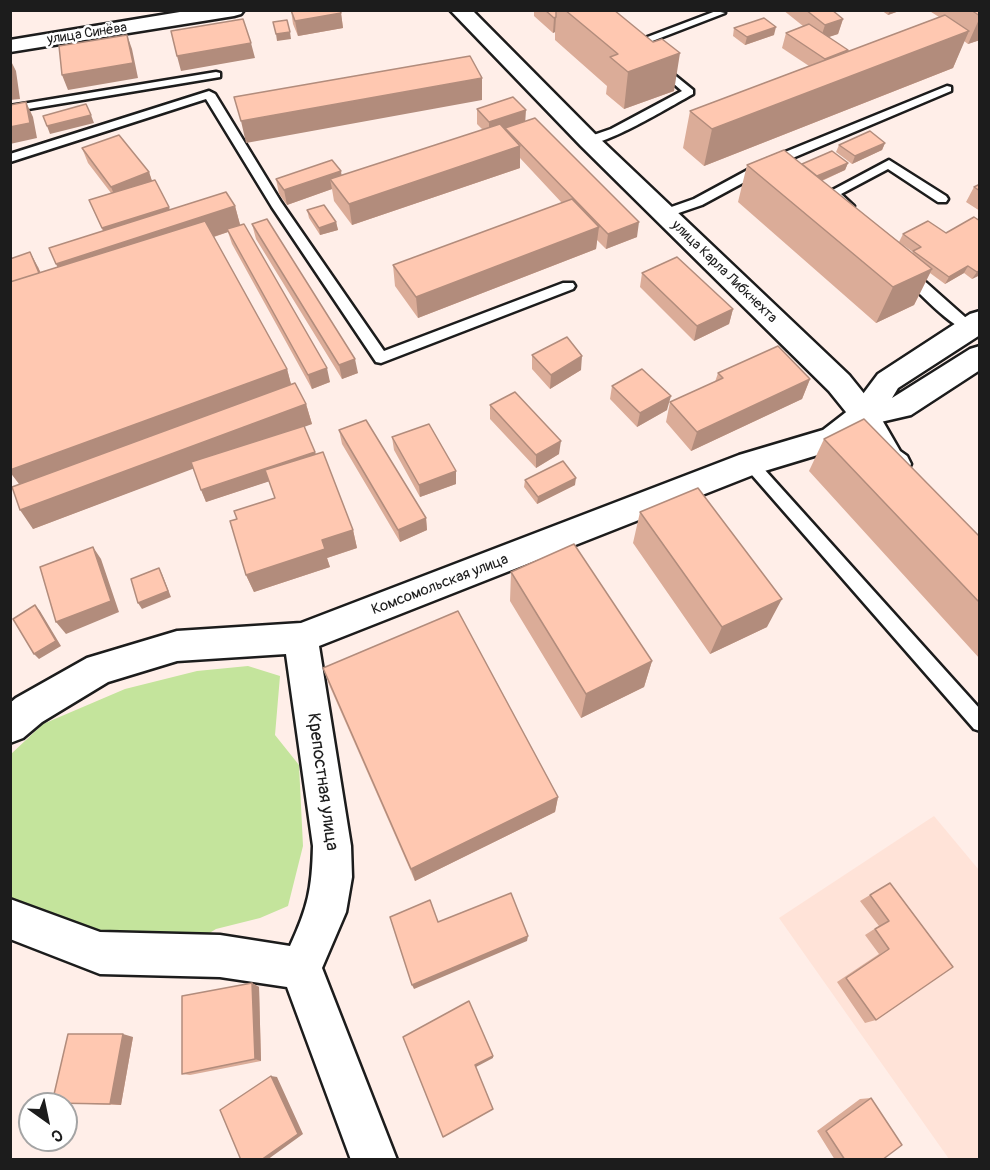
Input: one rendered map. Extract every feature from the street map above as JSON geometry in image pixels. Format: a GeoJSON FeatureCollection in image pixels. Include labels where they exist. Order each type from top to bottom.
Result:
{"type":"FeatureCollection","features":[{"type":"Feature","properties":{"kind":"street","name":"улица Синёва"},"geometry":{"type":"LineString","coordinates":[[10,46],[234,10]]}},
{"type":"Feature","properties":{"kind":"street","name":"улица Карла Либкнехта"},"geometry":{"type":"LineString","coordinates":[[460,10],[589,141],[839,384],[864,414],[889,459],[914,480]]}},
{"type":"Feature","properties":{"kind":"street","name":"Комсомольская улица"},"geometry":{"type":"LineString","coordinates":[[10,726],[29,710],[99,669],[177,646],[301,638],[611,510],[750,463],[833,439],[864,414],[888,381],[974,325]]}},
{"type":"Feature","properties":{"kind":"street","name":"Комсомольская улица"},"geometry":{"type":"LineString","coordinates":[[864,414],[902,407],[980,356]]}},
{"type":"Feature","properties":{"kind":"street","name":"Крепостная улица"},"geometry":{"type":"LineString","coordinates":[[301,638],[333,846],[332,877],[326,912],[301,968]]}},
{"type":"Feature","properties":{"kind":"street"},"geometry":{"type":"LineString","coordinates":[[10,919],[100,953],[220,956],[301,968],[374,1160]]}},
{"type":"Feature","properties":{"kind":"lane"},"geometry":{"type":"LineString","coordinates":[[589,141],[615,131],[689,93],[634,44],[720,13]]}},
{"type":"Feature","properties":{"kind":"lane"},"geometry":{"type":"LineString","coordinates":[[10,109],[216,75]]}},
{"type":"Feature","properties":{"kind":"lane"},"geometry":{"type":"LineString","coordinates":[[664,214],[698,202],[947,89]]}},
{"type":"Feature","properties":{"kind":"lane"},"geometry":{"type":"LineString","coordinates":[[10,158],[209,94],[276,204],[381,358],[568,286]]}},
{"type":"Feature","properties":{"kind":"lane"},"geometry":{"type":"LineString","coordinates":[[859,215],[833,193],[889,164],[942,200]]}},
{"type":"Feature","properties":{"kind":"lane"},"geometry":{"type":"LineString","coordinates":[[828,206],[846,220]]}},
{"type":"Feature","properties":{"kind":"lane"},"geometry":{"type":"LineString","coordinates":[[898,265],[954,317],[974,325]]}},
{"type":"Feature","properties":{"kind":"lane"},"geometry":{"type":"LineString","coordinates":[[750,463],[980,723]]}},
{"type":"Feature","properties":{"kind":"shaded area"},"geometry":{"type":"Polygon","coordinates":[[[934,816],[979,870],[979,1159],[949,1159],[779,918],[934,816]]]}},
{"type":"Feature","properties":{"kind":"green space"},"geometry":{"type":"Polygon","coordinates":[[[248,666],[280,676],[275,735],[299,765],[303,846],[288,906],[260,918],[216,929],[188,946],[73,929],[11,907],[11,754],[43,724],[125,689],[197,671],[248,666]]]}},
{"type":"Feature","properties":{"kind":"building"},"geometry":{"type":"Polygon","coordinates":[[[291,10],[340,10],[341,13],[295,21],[291,10]]]}},
{"type":"Feature","properties":{"kind":"building"},"geometry":{"type":"Polygon","coordinates":[[[545,10],[556,10],[556,17],[554,18],[545,10]]]}},
{"type":"Feature","properties":{"kind":"building"},"geometry":{"type":"Polygon","coordinates":[[[565,10],[614,10],[653,42],[662,39],[680,53],[628,72],[610,57],[618,54],[565,10]]]}},
{"type":"Feature","properties":{"kind":"building"},"geometry":{"type":"Polygon","coordinates":[[[806,10],[832,10],[843,19],[825,25],[806,10]]]}},
{"type":"Feature","properties":{"kind":"building"},"geometry":{"type":"Polygon","coordinates":[[[971,10],[980,10],[980,16],[971,10]]]}},
{"type":"Feature","properties":{"kind":"building"},"geometry":{"type":"Polygon","coordinates":[[[945,15],[969,31],[712,129],[690,111],[945,15]]]}},
{"type":"Feature","properties":{"kind":"building"},"geometry":{"type":"Polygon","coordinates":[[[764,18],[776,27],[747,37],[734,28],[764,18]]]}},
{"type":"Feature","properties":{"kind":"building"},"geometry":{"type":"Polygon","coordinates":[[[243,19],[251,43],[177,56],[171,31],[243,19]]]}},
{"type":"Feature","properties":{"kind":"building"},"geometry":{"type":"Polygon","coordinates":[[[287,20],[290,32],[276,34],[273,22],[287,20]]]}},
{"type":"Feature","properties":{"kind":"building"},"geometry":{"type":"Polygon","coordinates":[[[809,24],[848,50],[825,59],[786,33],[809,24]]]}},
{"type":"Feature","properties":{"kind":"building"},"geometry":{"type":"Polygon","coordinates":[[[127,35],[133,63],[62,75],[59,46],[127,35]]]}},
{"type":"Feature","properties":{"kind":"building"},"geometry":{"type":"Polygon","coordinates":[[[470,56],[482,78],[241,121],[234,97],[470,56]]]}},
{"type":"Feature","properties":{"kind":"building"},"geometry":{"type":"Polygon","coordinates":[[[10,65],[13,84],[10,84],[10,65]]]}},
{"type":"Feature","properties":{"kind":"building"},"geometry":{"type":"Polygon","coordinates":[[[513,97],[526,110],[489,122],[477,109],[513,97]]]}},
{"type":"Feature","properties":{"kind":"building"},"geometry":{"type":"Polygon","coordinates":[[[26,102],[30,123],[10,127],[10,105],[26,102]]]}},
{"type":"Feature","properties":{"kind":"building"},"geometry":{"type":"Polygon","coordinates":[[[86,104],[91,115],[47,126],[43,116],[86,104]]]}},
{"type":"Feature","properties":{"kind":"building"},"geometry":{"type":"Polygon","coordinates":[[[535,118],[639,222],[608,234],[505,128],[535,118]]]}},
{"type":"Feature","properties":{"kind":"building"},"geometry":{"type":"Polygon","coordinates":[[[500,124],[520,146],[349,204],[330,179],[500,124]]]}},
{"type":"Feature","properties":{"kind":"building"},"geometry":{"type":"Polygon","coordinates":[[[870,131],[885,143],[855,156],[839,145],[870,131]]]}},
{"type":"Feature","properties":{"kind":"building"},"geometry":{"type":"Polygon","coordinates":[[[119,135],[149,172],[111,187],[82,148],[119,135]]]}},
{"type":"Feature","properties":{"kind":"building"},"geometry":{"type":"Polygon","coordinates":[[[784,150],[932,269],[893,287],[747,165],[784,150]]]}},
{"type":"Feature","properties":{"kind":"building"},"geometry":{"type":"Polygon","coordinates":[[[832,151],[848,163],[817,176],[802,164],[832,151]]]}},
{"type":"Feature","properties":{"kind":"building"},"geometry":{"type":"Polygon","coordinates":[[[332,160],[341,171],[284,190],[276,179],[332,160]]]}},
{"type":"Feature","properties":{"kind":"building"},"geometry":{"type":"Polygon","coordinates":[[[155,180],[169,207],[102,228],[89,200],[155,180]]]}},
{"type":"Feature","properties":{"kind":"building"},"geometry":{"type":"Polygon","coordinates":[[[226,192],[235,206],[56,264],[49,248],[226,192]]]}},
{"type":"Feature","properties":{"kind":"building"},"geometry":{"type":"Polygon","coordinates":[[[572,199],[599,227],[416,297],[393,265],[572,199]]]}},
{"type":"Feature","properties":{"kind":"building"},"geometry":{"type":"Polygon","coordinates":[[[324,205],[336,222],[319,228],[307,210],[324,205]]]}},
{"type":"Feature","properties":{"kind":"building"},"geometry":{"type":"Polygon","coordinates":[[[974,217],[980,221],[980,270],[977,272],[968,266],[949,277],[913,251],[921,247],[903,234],[928,221],[946,233],[974,217]]]}},
{"type":"Feature","properties":{"kind":"building"},"geometry":{"type":"Polygon","coordinates":[[[267,219],[355,359],[339,365],[252,224],[267,219]]]}},
{"type":"Feature","properties":{"kind":"building"},"geometry":{"type":"Polygon","coordinates":[[[205,221],[287,369],[10,470],[10,282],[205,221]]]}},
{"type":"Feature","properties":{"kind":"building"},"geometry":{"type":"Polygon","coordinates":[[[244,224],[327,368],[308,375],[227,229],[244,224]]]}},
{"type":"Feature","properties":{"kind":"building"},"geometry":{"type":"Polygon","coordinates":[[[30,252],[39,273],[10,282],[10,259],[30,252]]]}},
{"type":"Feature","properties":{"kind":"building"},"geometry":{"type":"Polygon","coordinates":[[[677,257],[733,309],[697,326],[642,273],[677,257]]]}},
{"type":"Feature","properties":{"kind":"building"},"geometry":{"type":"Polygon","coordinates":[[[567,337],[582,356],[551,375],[532,355],[567,337]]]}},
{"type":"Feature","properties":{"kind":"building"},"geometry":{"type":"Polygon","coordinates":[[[778,346],[810,379],[697,432],[670,402],[723,378],[718,373],[778,346]]]}},
{"type":"Feature","properties":{"kind":"building"},"geometry":{"type":"Polygon","coordinates":[[[642,369],[671,396],[640,413],[612,386],[642,369]]]}},
{"type":"Feature","properties":{"kind":"building"},"geometry":{"type":"Polygon","coordinates":[[[295,383],[306,404],[20,510],[12,487],[295,383]]]}},
{"type":"Feature","properties":{"kind":"building"},"geometry":{"type":"Polygon","coordinates":[[[515,392],[561,441],[536,455],[490,405],[515,392]]]}},
{"type":"Feature","properties":{"kind":"building"},"geometry":{"type":"Polygon","coordinates":[[[864,419],[980,537],[980,603],[824,439],[864,419]]]}},
{"type":"Feature","properties":{"kind":"building"},"geometry":{"type":"Polygon","coordinates":[[[366,420],[426,518],[398,530],[339,430],[366,420]]]}},
{"type":"Feature","properties":{"kind":"building"},"geometry":{"type":"Polygon","coordinates":[[[429,424],[456,471],[419,485],[392,437],[429,424]]]}},
{"type":"Feature","properties":{"kind":"building"},"geometry":{"type":"Polygon","coordinates":[[[304,426],[315,452],[201,490],[191,462],[304,426]]]}},
{"type":"Feature","properties":{"kind":"building"},"geometry":{"type":"Polygon","coordinates":[[[323,452],[353,530],[322,540],[325,549],[246,575],[230,521],[237,519],[234,511],[275,498],[265,470],[323,452]]]}},
{"type":"Feature","properties":{"kind":"building"},"geometry":{"type":"Polygon","coordinates":[[[563,461],[576,478],[538,497],[525,480],[563,461]]]}},
{"type":"Feature","properties":{"kind":"building"},"geometry":{"type":"Polygon","coordinates":[[[698,488],[782,599],[722,627],[640,512],[698,488]]]}},
{"type":"Feature","properties":{"kind":"building"},"geometry":{"type":"Polygon","coordinates":[[[574,544],[652,661],[586,694],[511,572],[574,544]]]}},
{"type":"Feature","properties":{"kind":"building"},"geometry":{"type":"Polygon","coordinates":[[[93,547],[111,601],[56,622],[40,567],[93,547]]]}},
{"type":"Feature","properties":{"kind":"building"},"geometry":{"type":"Polygon","coordinates":[[[159,568],[168,591],[138,603],[131,579],[159,568]]]}},
{"type":"Feature","properties":{"kind":"building"},"geometry":{"type":"Polygon","coordinates":[[[35,605],[56,641],[34,654],[13,619],[35,605]]]}},
{"type":"Feature","properties":{"kind":"building"},"geometry":{"type":"Polygon","coordinates":[[[458,611],[558,797],[411,869],[323,668],[458,611]]]}},
{"type":"Feature","properties":{"kind":"building"},"geometry":{"type":"Polygon","coordinates":[[[890,883],[953,967],[876,1020],[846,978],[889,949],[875,929],[889,921],[870,895],[890,883]]]}},
{"type":"Feature","properties":{"kind":"building"},"geometry":{"type":"Polygon","coordinates":[[[511,893],[528,936],[412,985],[390,917],[430,900],[438,922],[511,893]]]}},
{"type":"Feature","properties":{"kind":"building"},"geometry":{"type":"Polygon","coordinates":[[[252,983],[255,1059],[182,1074],[182,996],[252,983]]]}},
{"type":"Feature","properties":{"kind":"building"},"geometry":{"type":"Polygon","coordinates":[[[469,1001],[493,1056],[475,1065],[493,1109],[443,1137],[403,1037],[469,1001]]]}},
{"type":"Feature","properties":{"kind":"building"},"geometry":{"type":"Polygon","coordinates":[[[68,1034],[123,1034],[110,1104],[78,1103],[78,1092],[55,1092],[68,1034]]]}},
{"type":"Feature","properties":{"kind":"building"},"geometry":{"type":"Polygon","coordinates":[[[271,1076],[298,1134],[261,1160],[241,1160],[220,1110],[271,1076]]]}},
{"type":"Feature","properties":{"kind":"building"},"geometry":{"type":"Polygon","coordinates":[[[871,1098],[902,1145],[882,1160],[845,1160],[826,1131],[871,1098]]]}}]}
